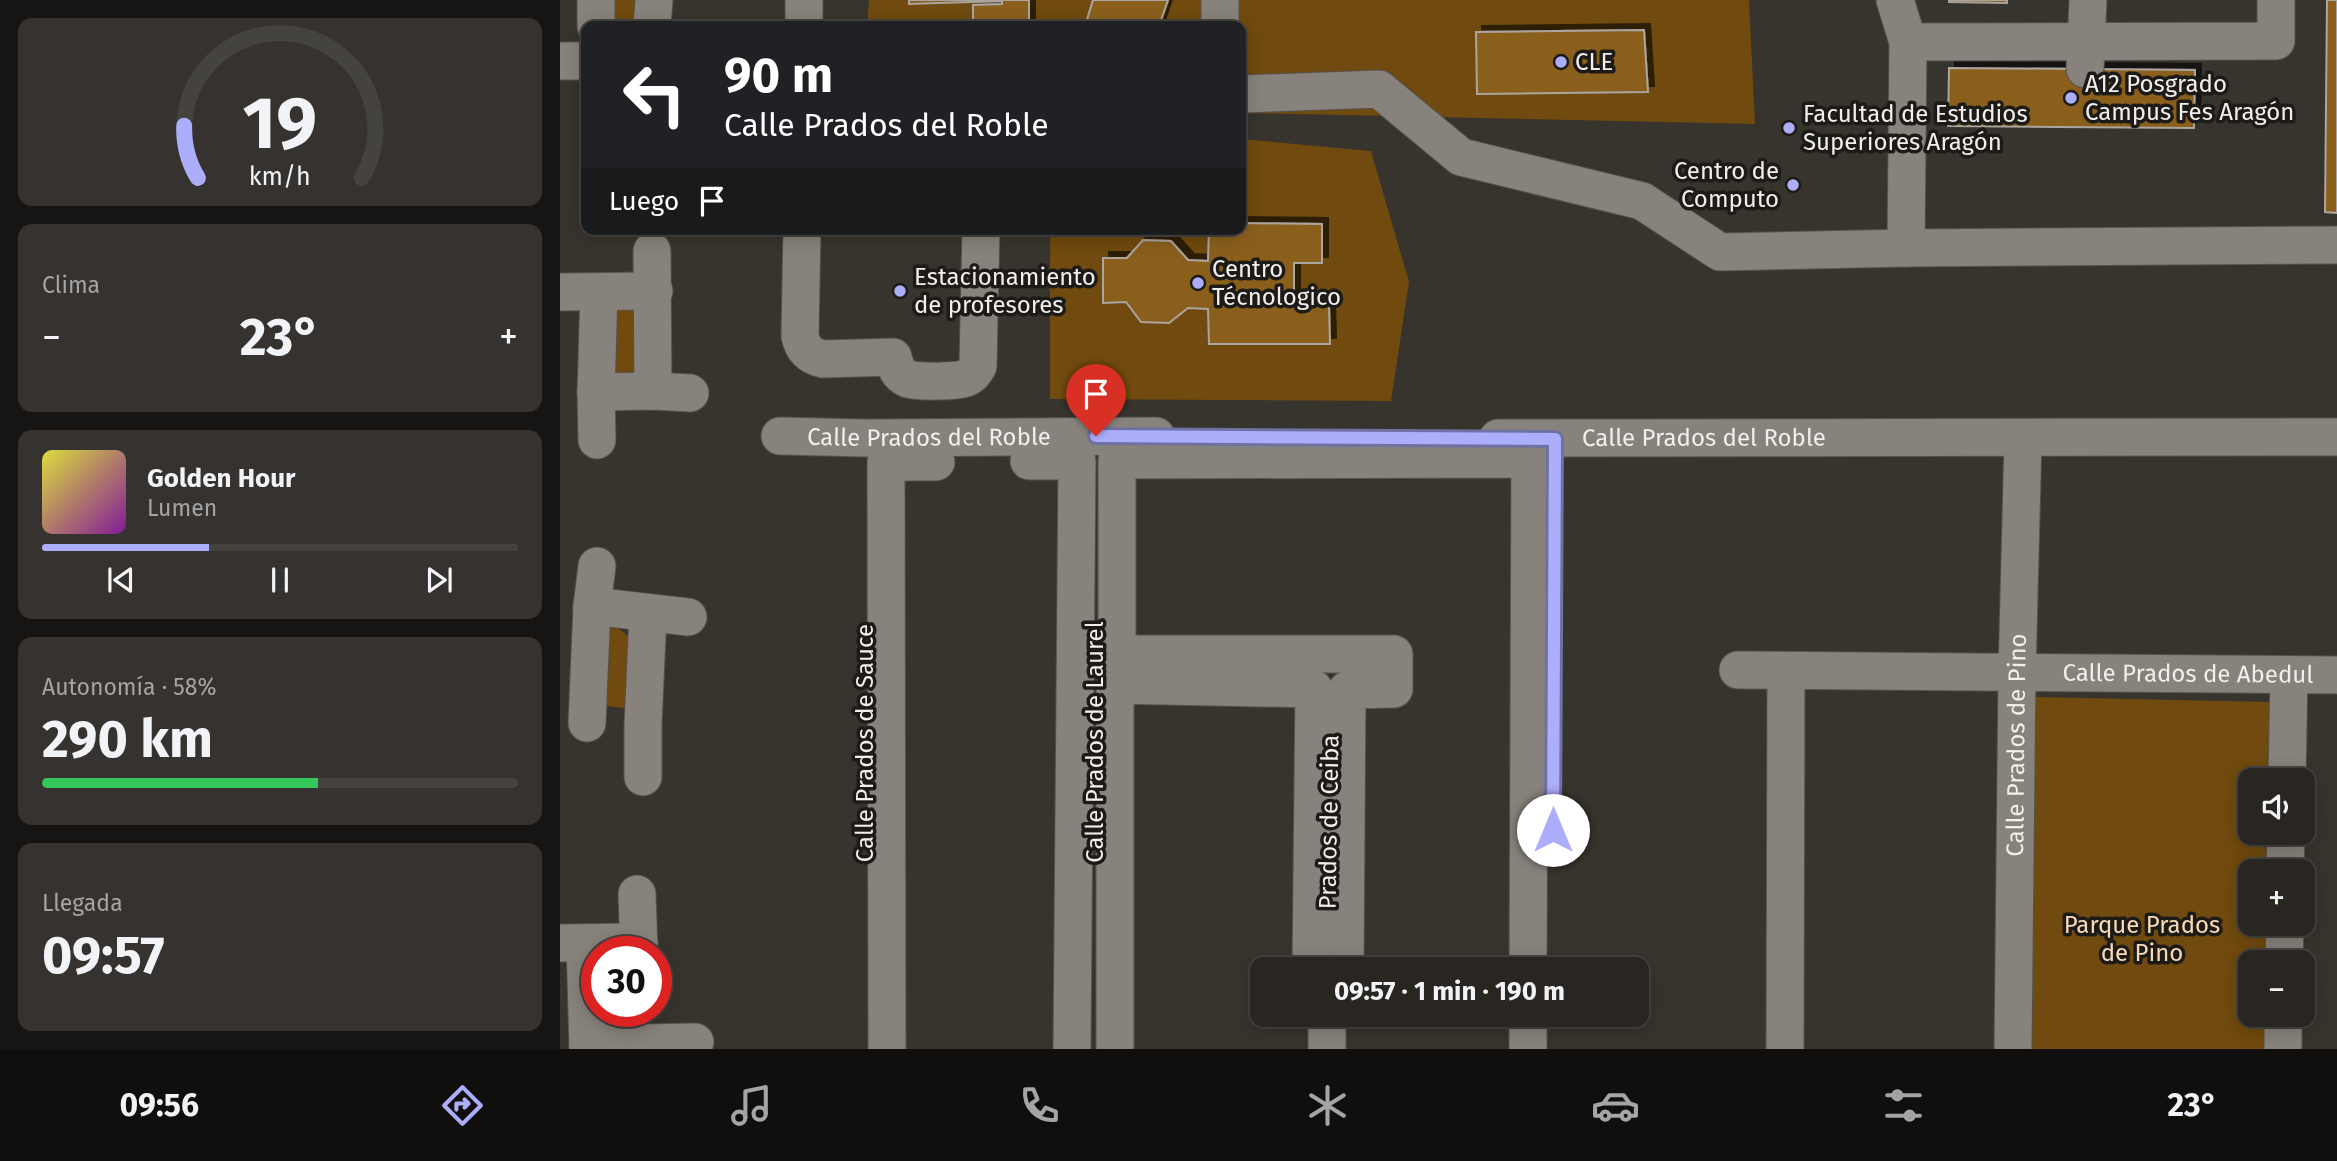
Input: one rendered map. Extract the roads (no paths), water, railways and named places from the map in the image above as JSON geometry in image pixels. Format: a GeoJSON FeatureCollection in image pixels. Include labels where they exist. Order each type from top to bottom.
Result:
{"type":"FeatureCollection","features":[{"type":"Feature","properties":{"kind":"street"},"geometry":{"type":"LineString","coordinates":[[596,0],[596,21]]}},
{"type":"Feature","properties":{"kind":"street"},"geometry":{"type":"LineString","coordinates":[[652,21],[654,0]]}},
{"type":"Feature","properties":{"kind":"street"},"geometry":{"type":"LineString","coordinates":[[804,0],[804,21]]}},
{"type":"Feature","properties":{"kind":"street"},"geometry":{"type":"LineString","coordinates":[[1220,0],[1220,21]]}},
{"type":"Feature","properties":{"kind":"street"},"geometry":{"type":"LineString","coordinates":[[1895,0],[1908,42],[1906,248]]}},
{"type":"Feature","properties":{"kind":"street"},"geometry":{"type":"LineString","coordinates":[[2086,54],[2088,0]]}},
{"type":"Feature","properties":{"kind":"street"},"geometry":{"type":"LineString","coordinates":[[1908,42],[2086,54],[2276,41],[2276,0]]}},
{"type":"Feature","properties":{"kind":"street"},"geometry":{"type":"LineString","coordinates":[[560,61],[581,61]]}},
{"type":"Feature","properties":{"kind":"street"},"geometry":{"type":"LineString","coordinates":[[1246,94],[1379,89],[1461,157],[1642,201],[1720,252],[2337,245]]}},
{"type":"Feature","properties":{"kind":"street"},"geometry":{"type":"LineString","coordinates":[[802,235],[800,336],[807,352],[823,359],[893,356],[895,367],[901,374],[908,379],[917,380],[966,378],[978,366],[981,235]]}},
{"type":"Feature","properties":{"kind":"street"},"geometry":{"type":"LineString","coordinates":[[652,251],[653,391]]}},
{"type":"Feature","properties":{"kind":"street"},"geometry":{"type":"LineString","coordinates":[[560,292],[654,291]]}},
{"type":"Feature","properties":{"kind":"street"},"geometry":{"type":"LineString","coordinates":[[597,440],[598,292]]}},
{"type":"Feature","properties":{"kind":"street"},"geometry":{"type":"LineString","coordinates":[[596,392],[653,391],[690,394]]}},
{"type":"Feature","properties":{"kind":"street","name":"Calle Prados del Roble"},"geometry":{"type":"LineString","coordinates":[[780,436],[1555,439],[2337,437]]}},
{"type":"Feature","properties":{"kind":"street","name":"Calle Prados de Laurel"},"geometry":{"type":"LineString","coordinates":[[1095,1049],[1096,436]]}},
{"type":"Feature","properties":{"kind":"street","name":"Calle Prados de Sauce"},"geometry":{"type":"LineString","coordinates":[[863,1049],[866,438]]}},
{"type":"Feature","properties":{"kind":"street"},"geometry":{"type":"LineString","coordinates":[[1552,957],[1555,439]]}},
{"type":"Feature","properties":{"kind":"street","name":"Calle Prados de Pino"},"geometry":{"type":"LineString","coordinates":[[2013,1049],[2017,674],[2023,439]]}},
{"type":"Feature","properties":{"kind":"street"},"geometry":{"type":"LineString","coordinates":[[1345,957],[1347,690],[1394,689],[1394,654],[1117,654],[1116,460],[1530,458],[1528,957]]}},
{"type":"Feature","properties":{"kind":"street"},"geometry":{"type":"LineString","coordinates":[[887,1049],[886,462],[1077,461],[1072,1049]]}},
{"type":"Feature","properties":{"kind":"street"},"geometry":{"type":"LineString","coordinates":[[597,566],[574,722],[643,725]]}},
{"type":"Feature","properties":{"kind":"street"},"geometry":{"type":"LineString","coordinates":[[592,606],[688,617]]}},
{"type":"Feature","properties":{"kind":"street"},"geometry":{"type":"LineString","coordinates":[[643,777],[648,614]]}},
{"type":"Feature","properties":{"kind":"street","name":"Calle Prados de Abedul"},"geometry":{"type":"LineString","coordinates":[[1738,670],[2337,675]]}},
{"type":"Feature","properties":{"kind":"street"},"geometry":{"type":"LineString","coordinates":[[1095,672],[1381,673]]}},
{"type":"Feature","properties":{"kind":"street"},"geometry":{"type":"LineString","coordinates":[[1785,1049],[1786,672]]}},
{"type":"Feature","properties":{"kind":"street","name":"Prados de Ceiba"},"geometry":{"type":"LineString","coordinates":[[1328,957],[1331,674]]}},
{"type":"Feature","properties":{"kind":"street"},"geometry":{"type":"LineString","coordinates":[[2287,768],[2289,675]]}},
{"type":"Feature","properties":{"kind":"street"},"geometry":{"type":"LineString","coordinates":[[1115,1049],[1115,685],[1314,689],[1311,957]]}},
{"type":"Feature","properties":{"kind":"street"},"geometry":{"type":"LineString","coordinates":[[637,894],[639,936]]}},
{"type":"Feature","properties":{"kind":"street"},"geometry":{"type":"LineString","coordinates":[[572,943],[587,1047],[642,1028],[695,1042]]}},
{"type":"Feature","properties":{"kind":"street"},"geometry":{"type":"LineString","coordinates":[[1310,1049],[1311,1027]]}},
{"type":"Feature","properties":{"kind":"street"},"geometry":{"type":"LineString","coordinates":[[1327,1027],[1327,1049]]}},
{"type":"Feature","properties":{"kind":"street"},"geometry":{"type":"LineString","coordinates":[[1345,1027],[1345,1049]]}},
{"type":"Feature","properties":{"kind":"street"},"geometry":{"type":"LineString","coordinates":[[1528,1027],[1528,1049]]}},
{"type":"Feature","properties":{"kind":"street"},"geometry":{"type":"LineString","coordinates":[[1552,1027],[1552,1049]]}},
{"type":"Feature","properties":{"kind":"street"},"geometry":{"type":"LineString","coordinates":[[2283,1027],[2283,1049]]}},
{"type":"Feature","properties":{"kind":"place","name":"CLE"},"geometry":{"type":"Point","coordinates":[1561,62]}},
{"type":"Feature","properties":{"kind":"place","name":"A12 Posgrado Campus Fes Aragón"},"geometry":{"type":"Point","coordinates":[2071,98]}},
{"type":"Feature","properties":{"kind":"place","name":"Facultad de Estudios Superiores Aragón"},"geometry":{"type":"Point","coordinates":[1789,128]}},
{"type":"Feature","properties":{"kind":"place","name":"Centro de Computo"},"geometry":{"type":"Point","coordinates":[1793,185]}},
{"type":"Feature","properties":{"kind":"place","name":"Centro Técnologico"},"geometry":{"type":"Point","coordinates":[1198,283]}},
{"type":"Feature","properties":{"kind":"place","name":"Estacionamiento de profesores"},"geometry":{"type":"Point","coordinates":[900,291]}},
{"type":"Feature","properties":{"kind":"park label","name":"Parque Prados de Pino"},"geometry":{"type":"Point","coordinates":[2142,939]}}]}
